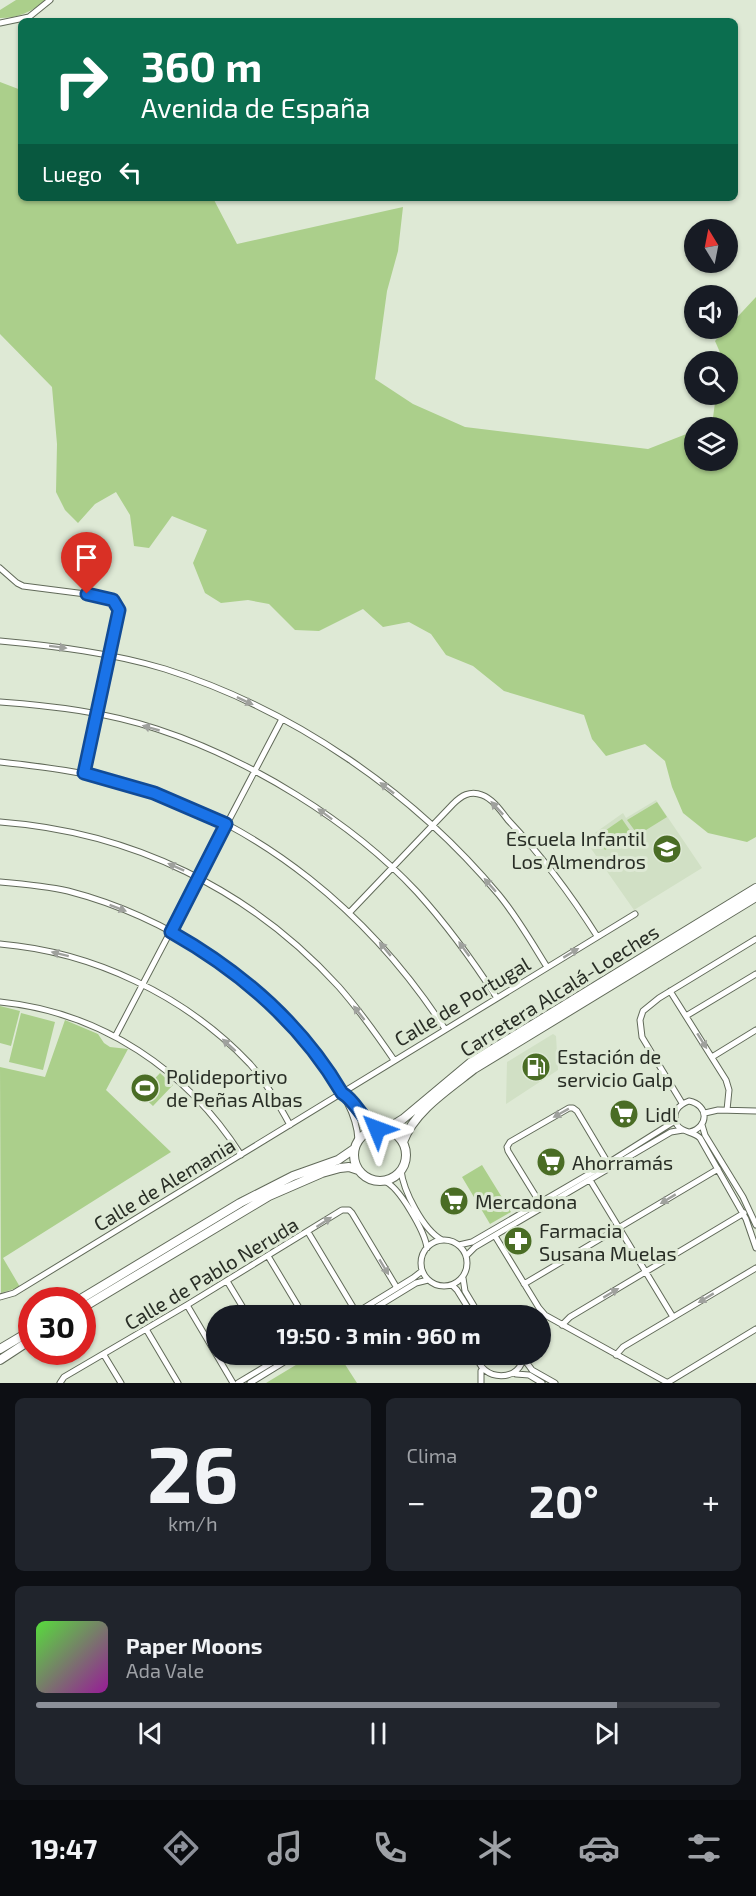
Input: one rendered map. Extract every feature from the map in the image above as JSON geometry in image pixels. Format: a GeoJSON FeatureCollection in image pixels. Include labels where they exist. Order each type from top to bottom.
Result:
{"type":"FeatureCollection","features":[{"type":"Feature","properties":{"kind":"main road","name":"Carretera Alcalá-Loeches"},"geometry":{"type":"LineString","coordinates":[[382,1129],[403,1119],[470,1063],[756,888]]}},
{"type":"Feature","properties":{"kind":"main road","name":"Carretera Alcalá-Loeches"},"geometry":{"type":"LineString","coordinates":[[403,1142],[409,1128],[435,1100],[474,1069],[756,897]]}},
{"type":"Feature","properties":{"kind":"main road"},"geometry":{"type":"LineString","coordinates":[[96,1300],[269,1196],[295,1183],[349,1167],[358,1170],[370,1179],[384,1180],[396,1175],[401,1170],[406,1156],[403,1142],[393,1132],[382,1129],[370,1130],[358,1140],[354,1149],[358,1170]]}},
{"type":"Feature","properties":{"kind":"main road"},"geometry":{"type":"LineString","coordinates":[[96,1290],[240,1203],[293,1176],[338,1160],[354,1149]]}},
{"type":"Feature","properties":{"kind":"main road"},"geometry":{"type":"LineString","coordinates":[[0,1349],[18,1338]]}},
{"type":"Feature","properties":{"kind":"main road"},"geometry":{"type":"LineString","coordinates":[[0,1360],[18,1348]]}},
{"type":"Feature","properties":{"kind":"street"},"geometry":{"type":"LineString","coordinates":[[24,18],[29,17],[50,0]]}},
{"type":"Feature","properties":{"kind":"street"},"geometry":{"type":"LineString","coordinates":[[0,23],[18,19]]}},
{"type":"Feature","properties":{"kind":"street"},"geometry":{"type":"LineString","coordinates":[[0,568],[23,586],[113,600],[119,610],[84,773]]}},
{"type":"Feature","properties":{"kind":"street"},"geometry":{"type":"LineString","coordinates":[[0,641],[109,656],[195,679],[282,719],[339,752],[389,788],[432,825],[472,865],[501,897],[547,967]]}},
{"type":"Feature","properties":{"kind":"street"},"geometry":{"type":"LineString","coordinates":[[0,702],[50,705],[157,729],[254,770],[311,804],[393,868],[454,935],[497,998]]}},
{"type":"Feature","properties":{"kind":"street"},"geometry":{"type":"LineString","coordinates":[[116,1037],[282,719]]}},
{"type":"Feature","properties":{"kind":"street"},"geometry":{"type":"LineString","coordinates":[[0,762],[84,773],[154,793],[226,824],[291,864],[350,912],[368,929],[409,978],[445,1029]]}},
{"type":"Feature","properties":{"kind":"street"},"geometry":{"type":"LineString","coordinates":[[350,912],[432,825],[463,796],[474,793],[485,797],[541,856],[597,936]]}},
{"type":"Feature","properties":{"kind":"street"},"geometry":{"type":"LineString","coordinates":[[0,822],[33,824],[92,836],[148,854],[199,878],[248,906],[296,945],[339,988],[394,1060]]}},
{"type":"Feature","properties":{"kind":"street"},"geometry":{"type":"LineString","coordinates":[[0,882],[67,891],[115,906],[152,921],[236,974],[273,1006],[311,1048],[342,1093],[356,1121],[358,1140]]}},
{"type":"Feature","properties":{"kind":"street","name":"Calle de Portugal"},"geometry":{"type":"LineString","coordinates":[[342,1093],[635,914]]}},
{"type":"Feature","properties":{"kind":"street"},"geometry":{"type":"LineString","coordinates":[[682,1103],[642,1037],[639,1028],[643,1011],[649,1004],[756,939]]}},
{"type":"Feature","properties":{"kind":"street"},"geometry":{"type":"LineString","coordinates":[[0,944],[30,946],[82,959],[143,985],[178,1005],[213,1030],[249,1064],[269,1088],[290,1125]]}},
{"type":"Feature","properties":{"kind":"street"},"geometry":{"type":"LineString","coordinates":[[686,1016],[756,974]]}},
{"type":"Feature","properties":{"kind":"street"},"geometry":{"type":"LineString","coordinates":[[670,991],[728,1084],[727,1110]]}},
{"type":"Feature","properties":{"kind":"street"},"geometry":{"type":"LineString","coordinates":[[0,1002],[68,1016],[116,1037],[144,1054],[179,1080],[211,1113],[241,1155]]}},
{"type":"Feature","properties":{"kind":"street"},"geometry":{"type":"LineString","coordinates":[[712,1057],[756,1030]]}},
{"type":"Feature","properties":{"kind":"street"},"geometry":{"type":"LineString","coordinates":[[342,1093],[349,1098],[362,1117],[382,1129]]}},
{"type":"Feature","properties":{"kind":"street","name":"Calle de Alemania"},"geometry":{"type":"LineString","coordinates":[[0,1297],[14,1293],[342,1093]]}},
{"type":"Feature","properties":{"kind":"street"},"geometry":{"type":"LineString","coordinates":[[682,1103],[695,1102],[705,1113],[702,1125],[690,1132]]}},
{"type":"Feature","properties":{"kind":"street"},"geometry":{"type":"LineString","coordinates":[[682,1103],[675,1114],[675,1121],[683,1130]]}},
{"type":"Feature","properties":{"kind":"street"},"geometry":{"type":"LineString","coordinates":[[540,1203],[508,1151],[507,1147],[510,1142],[568,1108],[573,1108],[578,1111],[608,1163]]}},
{"type":"Feature","properties":{"kind":"street"},"geometry":{"type":"LineString","coordinates":[[705,1113],[727,1110],[756,1111]]}},
{"type":"Feature","properties":{"kind":"street"},"geometry":{"type":"LineString","coordinates":[[459,1245],[472,1242],[540,1203],[675,1121]]}},
{"type":"Feature","properties":{"kind":"street"},"geometry":{"type":"LineString","coordinates":[[702,1125],[705,1135],[744,1197],[754,1222],[756,1248]]}},
{"type":"Feature","properties":{"kind":"street"},"geometry":{"type":"LineString","coordinates":[[466,1256],[470,1250],[590,1179],[671,1132],[683,1130],[696,1134],[700,1138],[744,1213],[754,1222]]}},
{"type":"Feature","properties":{"kind":"street"},"geometry":{"type":"LineString","coordinates":[[524,1284],[718,1169]]}},
{"type":"Feature","properties":{"kind":"street"},"geometry":{"type":"LineString","coordinates":[[401,1170],[402,1182],[430,1232],[442,1240]]}},
{"type":"Feature","properties":{"kind":"street"},"geometry":{"type":"LineString","coordinates":[[590,1179],[673,1317]]}},
{"type":"Feature","properties":{"kind":"street"},"geometry":{"type":"LineString","coordinates":[[384,1180],[394,1186],[424,1235],[427,1248]]}},
{"type":"Feature","properties":{"kind":"street","name":"Calle de Pablo Neruda"},"geometry":{"type":"LineString","coordinates":[[60,1383],[64,1377],[342,1210],[349,1210],[352,1213],[397,1288]]}},
{"type":"Feature","properties":{"kind":"street"},"geometry":{"type":"LineString","coordinates":[[562,1325],[570,1317],[744,1213]]}},
{"type":"Feature","properties":{"kind":"street"},"geometry":{"type":"LineString","coordinates":[[308,1232],[352,1305]]}},
{"type":"Feature","properties":{"kind":"street"},"geometry":{"type":"LineString","coordinates":[[495,1236],[542,1312],[667,1383],[756,1329]]}},
{"type":"Feature","properties":{"kind":"street"},"geometry":{"type":"LineString","coordinates":[[442,1240],[459,1245],[466,1256],[466,1271],[462,1278],[452,1285],[439,1286],[428,1280],[422,1271],[421,1259],[427,1248],[442,1240]]}},
{"type":"Feature","properties":{"kind":"street"},"geometry":{"type":"LineString","coordinates":[[268,1256],[297,1305]]}},
{"type":"Feature","properties":{"kind":"street"},"geometry":{"type":"LineString","coordinates":[[616,1355],[623,1347],[756,1268]]}},
{"type":"Feature","properties":{"kind":"street"},"geometry":{"type":"LineString","coordinates":[[371,1305],[422,1271]]}},
{"type":"Feature","properties":{"kind":"street"},"geometry":{"type":"LineString","coordinates":[[462,1278],[465,1291],[473,1305]]}},
{"type":"Feature","properties":{"kind":"street"},"geometry":{"type":"LineString","coordinates":[[374,1305],[416,1283],[428,1280]]}},
{"type":"Feature","properties":{"kind":"street"},"geometry":{"type":"LineString","coordinates":[[227,1281],[241,1305]]}},
{"type":"Feature","properties":{"kind":"street"},"geometry":{"type":"LineString","coordinates":[[452,1285],[466,1305]]}},
{"type":"Feature","properties":{"kind":"street"},"geometry":{"type":"LineString","coordinates":[[187,1305],[206,1337]]}},
{"type":"Feature","properties":{"kind":"street"},"geometry":{"type":"LineString","coordinates":[[146,1329],[178,1383]]}},
{"type":"Feature","properties":{"kind":"street"},"geometry":{"type":"LineString","coordinates":[[104,1355],[121,1383]]}},
{"type":"Feature","properties":{"kind":"street"},"geometry":{"type":"LineString","coordinates":[[222,1365],[233,1383]]}},
{"type":"Feature","properties":{"kind":"street"},"geometry":{"type":"LineString","coordinates":[[238,1383],[269,1365]]}},
{"type":"Feature","properties":{"kind":"street"},"geometry":{"type":"LineString","coordinates":[[250,1383],[279,1365]]}},
{"type":"Feature","properties":{"kind":"street"},"geometry":{"type":"LineString","coordinates":[[480,1365],[481,1383]]}},
{"type":"Feature","properties":{"kind":"street"},"geometry":{"type":"LineString","coordinates":[[481,1369],[495,1381],[510,1378],[522,1365]]}},
{"type":"Feature","properties":{"kind":"street"},"geometry":{"type":"LineString","coordinates":[[529,1365],[532,1370],[555,1383]]}},
{"type":"Feature","properties":{"kind":"street"},"geometry":{"type":"LineString","coordinates":[[516,1374],[529,1375],[542,1383]]}},
{"type":"Feature","properties":{"kind":"shaded area"},"geometry":{"type":"Polygon","coordinates":[[[656,800],[702,868],[634,910],[585,840],[623,813],[626,818],[656,800]]]}},
{"type":"Feature","properties":{"kind":"shaded area"},"geometry":{"type":"Polygon","coordinates":[[[553,1034],[556,1036],[558,1070],[506,1104],[507,1062],[553,1034]]]}},
{"type":"Feature","properties":{"kind":"green space"},"geometry":{"type":"Polygon","coordinates":[[[16,0],[45,0],[24,14],[0,18],[0,10],[16,0]]]}},
{"type":"Feature","properties":{"kind":"green space"},"geometry":{"type":"Polygon","coordinates":[[[0,82],[18,89],[18,201],[215,201],[237,244],[403,207],[398,251],[387,291],[375,379],[413,404],[465,427],[648,449],[684,435],[684,471],[738,471],[738,417],[713,417],[715,405],[738,405],[738,351],[719,351],[715,341],[717,339],[738,339],[738,316],[756,297],[756,837],[747,842],[708,833],[683,813],[672,787],[665,761],[645,744],[606,756],[592,739],[584,715],[504,691],[473,666],[446,655],[431,634],[409,622],[383,627],[363,609],[319,631],[295,630],[269,604],[248,600],[221,603],[205,593],[193,563],[207,530],[172,516],[149,548],[134,546],[130,515],[116,492],[95,504],[78,523],[65,510],[56,492],[57,444],[52,387],[0,334],[0,82]]]}},
{"type":"Feature","properties":{"kind":"green space"},"geometry":{"type":"Polygon","coordinates":[[[657,802],[667,817],[638,835],[627,820],[657,802]]]}},
{"type":"Feature","properties":{"kind":"green space"},"geometry":{"type":"Polygon","coordinates":[[[622,819],[631,832],[605,850],[596,837],[622,819]]]}},
{"type":"Feature","properties":{"kind":"green space"},"geometry":{"type":"Polygon","coordinates":[[[0,1006],[20,1011],[11,1046],[0,1043],[0,1006]]]}},
{"type":"Feature","properties":{"kind":"green space"},"geometry":{"type":"Polygon","coordinates":[[[21,1013],[55,1022],[43,1070],[9,1062],[21,1013]]]}},
{"type":"Feature","properties":{"kind":"green space"},"geometry":{"type":"Polygon","coordinates":[[[65,1020],[98,1034],[110,1047],[128,1049],[106,1090],[171,1152],[3,1258],[20,1287],[1,1293],[0,1067],[45,1077],[65,1020]]]}},
{"type":"Feature","properties":{"kind":"green space"},"geometry":{"type":"Polygon","coordinates":[[[160,1073],[173,1085],[153,1106],[140,1094],[160,1073]]]}},
{"type":"Feature","properties":{"kind":"green space"},"geometry":{"type":"Polygon","coordinates":[[[482,1165],[511,1212],[490,1224],[462,1177],[482,1165]]]}},
{"type":"Feature","properties":{"kind":"green space"},"geometry":{"type":"Polygon","coordinates":[[[296,1365],[345,1365],[357,1383],[266,1383],[296,1365]]]}},
{"type":"Feature","properties":{"kind":"place","name":"Escuela Infantil Los Almendros"},"geometry":{"type":"Point","coordinates":[667,849]}},
{"type":"Feature","properties":{"kind":"place","name":"Estación de servicio Galp"},"geometry":{"type":"Point","coordinates":[536,1067]}},
{"type":"Feature","properties":{"kind":"place","name":"Polideportivo de Peñas Albas"},"geometry":{"type":"Point","coordinates":[145,1088]}},
{"type":"Feature","properties":{"kind":"place","name":"Lidl"},"geometry":{"type":"Point","coordinates":[624,1114]}},
{"type":"Feature","properties":{"kind":"place","name":"Ahorramás"},"geometry":{"type":"Point","coordinates":[551,1162]}},
{"type":"Feature","properties":{"kind":"place","name":"Mercadona"},"geometry":{"type":"Point","coordinates":[454,1201]}},
{"type":"Feature","properties":{"kind":"place","name":"Farmacia Susana Muelas"},"geometry":{"type":"Point","coordinates":[518,1241]}},
{"type":"Feature","properties":{"kind":"route"},"geometry":{"type":"LineString","coordinates":[[87,594],[109,597],[119,610],[84,773],[154,793],[226,824],[171,932],[216,959],[254,988],[273,1006],[311,1048],[342,1093],[349,1098],[362,1117],[377,1129]]}}]}
